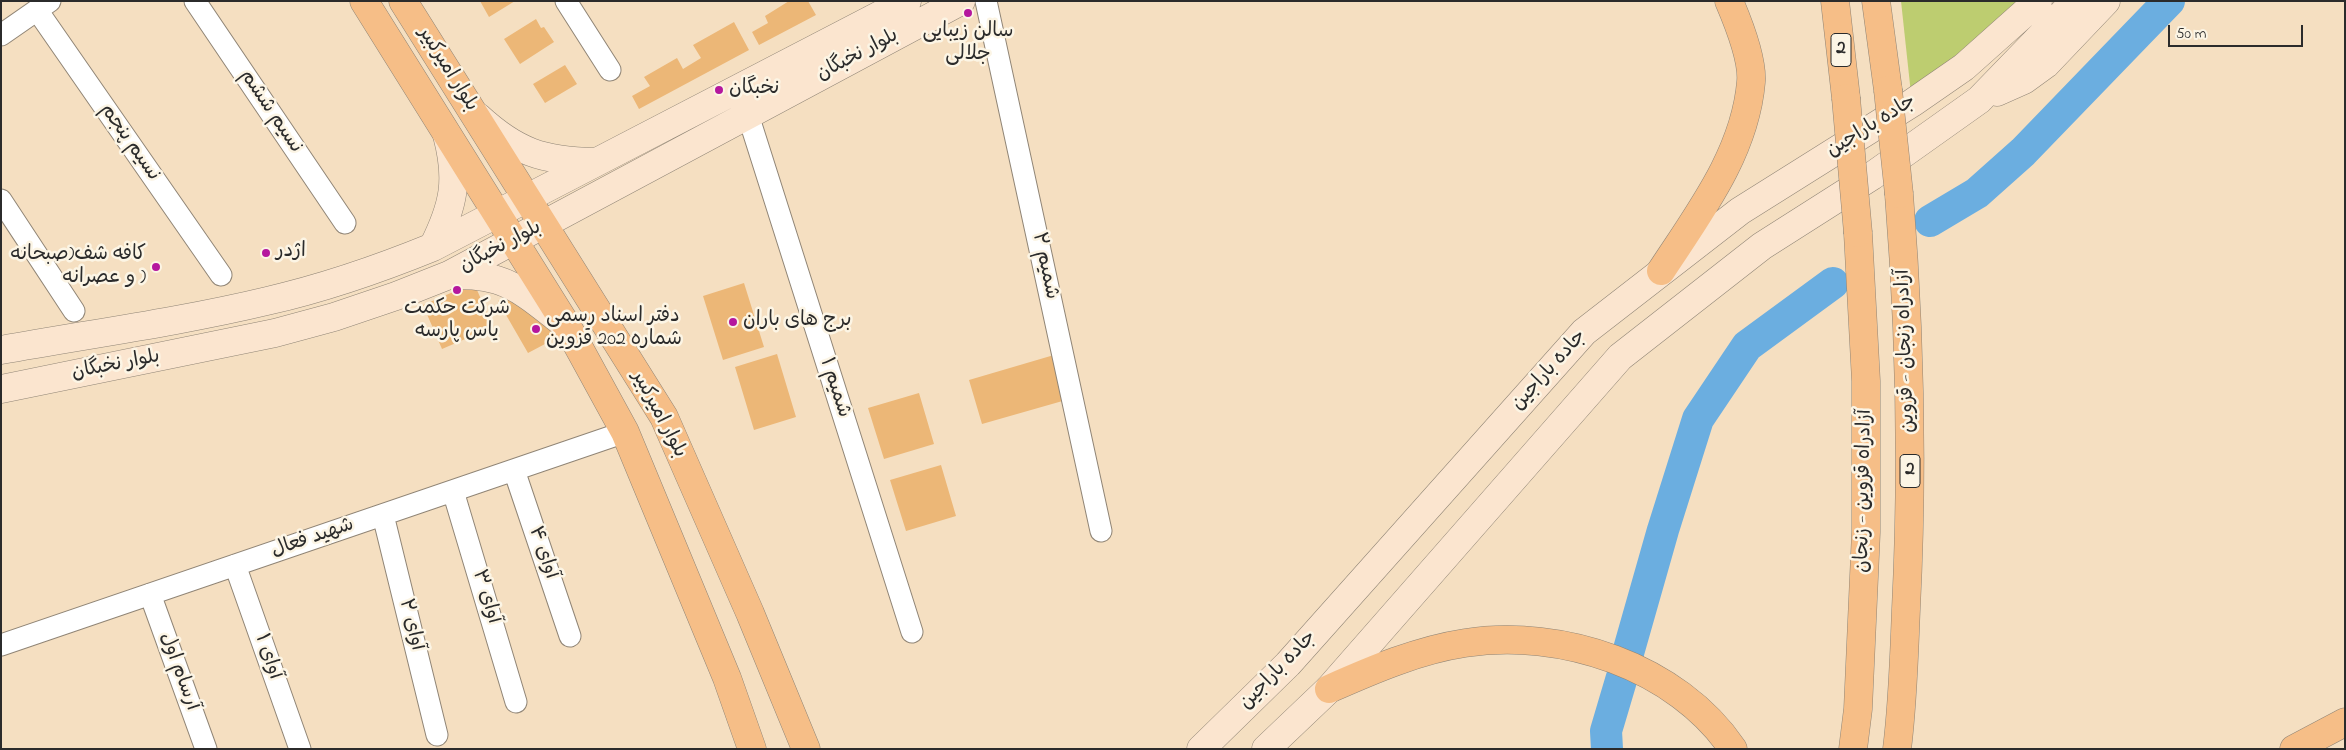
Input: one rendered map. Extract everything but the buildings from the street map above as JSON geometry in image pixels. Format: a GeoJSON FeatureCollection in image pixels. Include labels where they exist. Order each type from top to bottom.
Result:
{"type":"FeatureCollection","features":[{"type":"Feature","properties":{"kind":"main road","name":"بلوار امیرکبیر"},"geometry":{"type":"LineString","coordinates":[[364,1],[567,326],[626,432],[727,678],[752,749]]}},
{"type":"Feature","properties":{"kind":"main road","name":"بلوار امیرکبیر"},"geometry":{"type":"LineString","coordinates":[[404,1],[664,417],[750,613],[806,749]]}},
{"type":"Feature","properties":{"kind":"main road","name":"بلوار نخبگان"},"geometry":{"type":"LineString","coordinates":[[1,350],[194,317],[267,301],[386,266],[433,247],[907,1]]}},
{"type":"Feature","properties":{"kind":"main road","name":"بلوار نخبگان"},"geometry":{"type":"LineString","coordinates":[[1,389],[275,333],[387,299],[450,275],[961,1]]}},
{"type":"Feature","properties":{"kind":"main road"},"geometry":{"type":"LineString","coordinates":[[1661,271],[1704,206],[1740,138],[1751,81],[1744,40],[1729,1]]}},
{"type":"Feature","properties":{"kind":"main road","name":"آزادراه قزوین - زنجان"},"geometry":{"type":"LineString","coordinates":[[1835,1],[1858,233],[1866,381],[1866,532],[1858,709],[1853,749]]}},
{"type":"Feature","properties":{"kind":"main road","name":"آزادراه زنجان - قزوین"},"geometry":{"type":"LineString","coordinates":[[1876,1],[1899,194],[1910,381],[1910,530],[1901,714],[1897,749]]}},
{"type":"Feature","properties":{"kind":"main road","name":"جاده باراجین"},"geometry":{"type":"LineString","coordinates":[[1964,67],[2016,1]]}},
{"type":"Feature","properties":{"kind":"main road","name":"جاده باراجین"},"geometry":{"type":"LineString","coordinates":[[1201,749],[1288,664],[1584,332],[1740,211],[1912,103],[1964,67],[2038,1]]}},
{"type":"Feature","properties":{"kind":"main road","name":"جاده باراجین"},"geometry":{"type":"LineString","coordinates":[[1266,749],[1329,689],[1620,357],[1762,246],[1872,176],[1979,100],[2075,1]]}},
{"type":"Feature","properties":{"kind":"main road","name":"جاده باراجین"},"geometry":{"type":"LineString","coordinates":[[1979,100],[2024,80],[2046,64],[2106,1]]}},
{"type":"Feature","properties":{"kind":"main road"},"geometry":{"type":"LineString","coordinates":[[448,133],[460,140],[470,138],[477,132],[478,118]]}},
{"type":"Feature","properties":{"kind":"main road"},"geometry":{"type":"LineString","coordinates":[[478,118],[499,136],[529,153],[562,162],[596,162]]}},
{"type":"Feature","properties":{"kind":"main road"},"geometry":{"type":"LineString","coordinates":[[433,247],[447,219],[454,189],[453,158],[448,133]]}},
{"type":"Feature","properties":{"kind":"main road"},"geometry":{"type":"LineString","coordinates":[[450,275],[478,276],[498,280],[518,290],[567,326]]}},
{"type":"Feature","properties":{"kind":"main road"},"geometry":{"type":"LineString","coordinates":[[1329,689],[1372,670],[1439,649],[1465,643],[1527,640],[1577,649],[1612,659],[1649,675],[1689,701],[1724,736],[1733,749]]}},
{"type":"Feature","properties":{"kind":"main road"},"geometry":{"type":"LineString","coordinates":[[2294,749],[2345,722]]}},
{"type":"Feature","properties":{"kind":"street","name":"نسیم ششم"},"geometry":{"type":"LineString","coordinates":[[195,1],[344,222]]}},
{"type":"Feature","properties":{"kind":"street"},"geometry":{"type":"LineString","coordinates":[[566,1],[610,70]]}},
{"type":"Feature","properties":{"kind":"street","name":"شمیم ۲"},"geometry":{"type":"LineString","coordinates":[[986,1],[1101,531]]}},
{"type":"Feature","properties":{"kind":"street"},"geometry":{"type":"LineString","coordinates":[[1,35],[43,6]]}},
{"type":"Feature","properties":{"kind":"street","name":"نسیم پنجم"},"geometry":{"type":"LineString","coordinates":[[43,6],[221,276]]}},
{"type":"Feature","properties":{"kind":"street","name":"شمیم ۱"},"geometry":{"type":"LineString","coordinates":[[748,115],[912,632]]}},
{"type":"Feature","properties":{"kind":"street"},"geometry":{"type":"LineString","coordinates":[[1,200],[74,311]]}},
{"type":"Feature","properties":{"kind":"street","name":"شهید فعال"},"geometry":{"type":"LineString","coordinates":[[1,645],[626,432]]}},
{"type":"Feature","properties":{"kind":"street","name":"آوای ۴"},"geometry":{"type":"LineString","coordinates":[[514,470],[570,636]]}},
{"type":"Feature","properties":{"kind":"street","name":"آوای ۳"},"geometry":{"type":"LineString","coordinates":[[453,491],[516,702]]}},
{"type":"Feature","properties":{"kind":"street","name":"آوای ۲"},"geometry":{"type":"LineString","coordinates":[[383,515],[437,735]]}},
{"type":"Feature","properties":{"kind":"street","name":"آوای ۱"},"geometry":{"type":"LineString","coordinates":[[235,565],[300,749]]}},
{"type":"Feature","properties":{"kind":"street","name":"آرسام اول"},"geometry":{"type":"LineString","coordinates":[[150,594],[206,749]]}},
{"type":"Feature","properties":{"kind":"green space"},"geometry":{"type":"Polygon","coordinates":[[[1901,1],[2016,1],[1964,67],[1912,103],[1901,1]]]}},
{"type":"Feature","properties":{"kind":"waterway"},"geometry":{"type":"LineString","coordinates":[[1930,221],[1977,193],[2023,152],[2169,1]]}},
{"type":"Feature","properties":{"kind":"waterway"},"geometry":{"type":"LineString","coordinates":[[1628,653],[1663,530],[1698,419],[1747,346],[1833,283]]}},
{"type":"Feature","properties":{"kind":"waterway"},"geometry":{"type":"LineString","coordinates":[[1607,749],[1606,731],[1622,677]]}},
{"type":"Feature","properties":{"kind":"place","name":"سالن زیبایی جلالی"},"geometry":{"type":"Point","coordinates":[968,13]}},
{"type":"Feature","properties":{"kind":"place","name":"نخبگان"},"geometry":{"type":"Point","coordinates":[719,90]}},
{"type":"Feature","properties":{"kind":"place","name":"اژدر"},"geometry":{"type":"Point","coordinates":[266,253]}},
{"type":"Feature","properties":{"kind":"place","name":"کافه شف(صبحانه و عصرانه )"},"geometry":{"type":"Point","coordinates":[156,267]}},
{"type":"Feature","properties":{"kind":"place","name":"شرکت حکمت یاس پارسه"},"geometry":{"type":"Point","coordinates":[457,290]}},
{"type":"Feature","properties":{"kind":"place","name":"برج های باران"},"geometry":{"type":"Point","coordinates":[733,322]}},
{"type":"Feature","properties":{"kind":"place","name":"دفتر اسناد رسمی شماره 202 قزوین"},"geometry":{"type":"Point","coordinates":[536,329]}}]}
